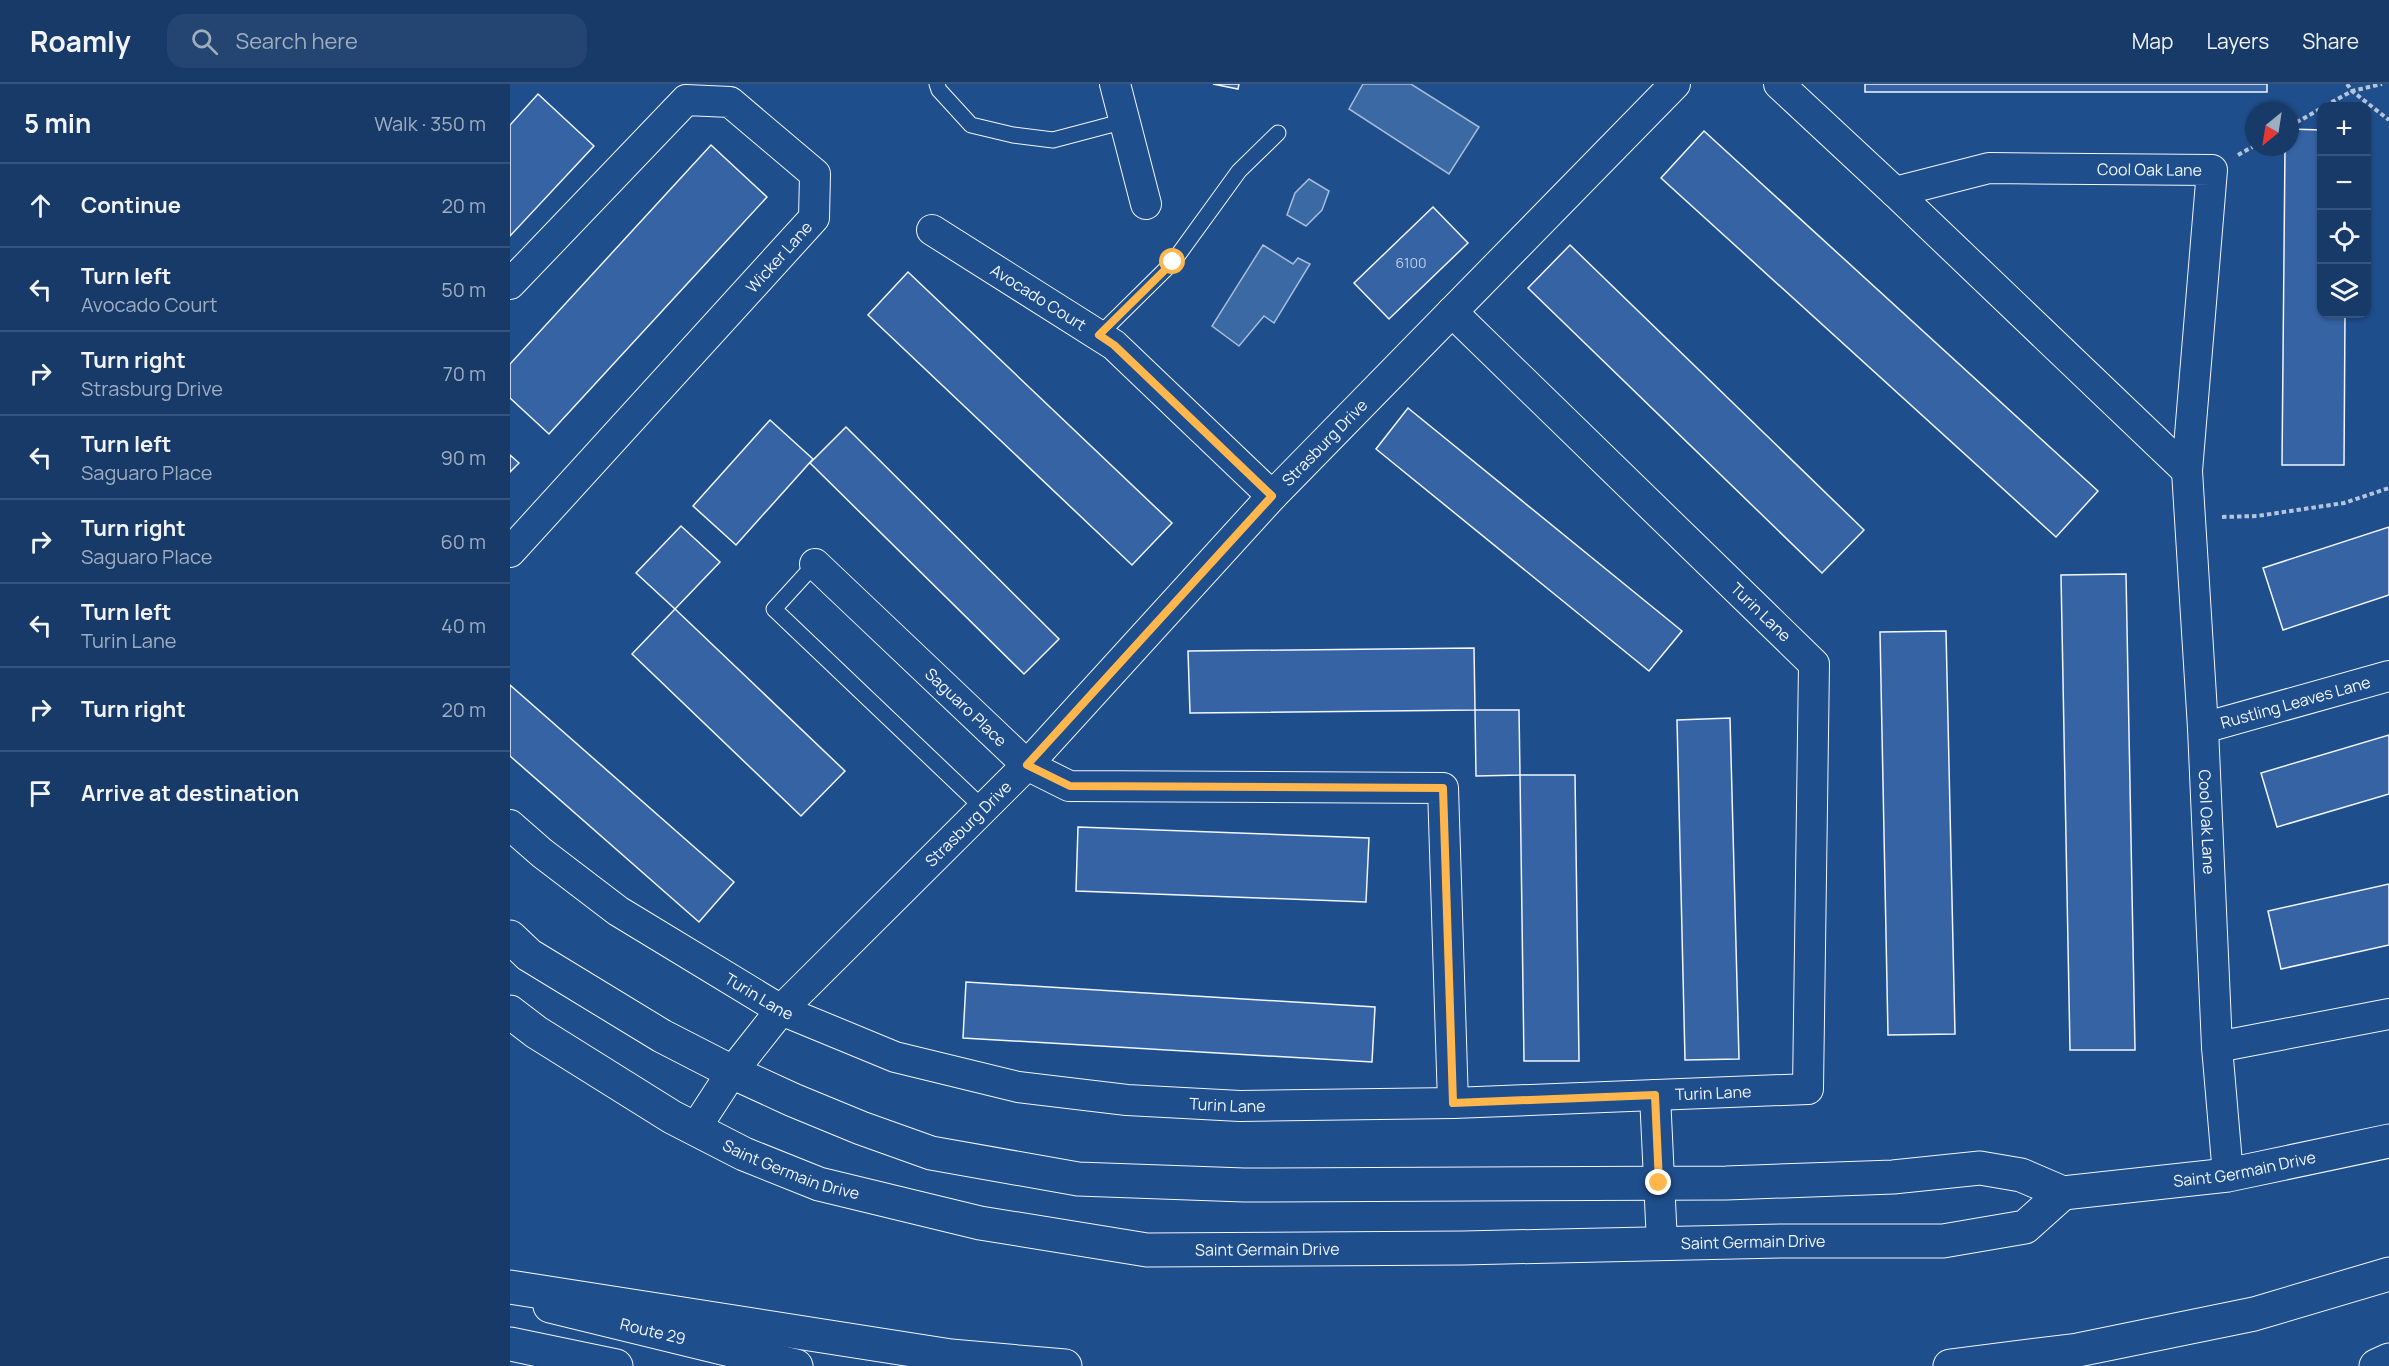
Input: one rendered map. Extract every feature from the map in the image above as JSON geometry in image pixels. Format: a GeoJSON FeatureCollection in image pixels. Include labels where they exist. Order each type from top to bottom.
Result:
{"type":"FeatureCollection","features":[{"type":"Feature","properties":{"kind":"main road","name":"Saint Germain Drive"},"geometry":{"type":"LineString","coordinates":[[510,937],[529,955],[662,1036],[732,1072],[861,1128],[931,1153],[1077,1179],[1244,1185],[1659,1183],[1893,1177],[1980,1168],[2021,1175],[2063,1193],[2228,1175],[2389,1141]]}},
{"type":"Feature","properties":{"kind":"main road","name":"Saint Germain Drive"},"geometry":{"type":"LineString","coordinates":[[510,1012],[546,1038],[672,1117],[744,1154],[819,1184],[980,1223],[1147,1250],[1943,1241],[2025,1227],[2063,1193]]}},
{"type":"Feature","properties":{"kind":"main road"},"geometry":{"type":"LineString","coordinates":[[1950,1366],[2078,1350],[2230,1318],[2389,1274]]}},
{"type":"Feature","properties":{"kind":"main road"},"geometry":{"type":"LineString","coordinates":[[510,1287],[951,1356],[1065,1366]]}},
{"type":"Feature","properties":{"kind":"main road","name":"Route 29"},"geometry":{"type":"LineString","coordinates":[[510,1296],[796,1366]]}},
{"type":"Feature","properties":{"kind":"main road"},"geometry":{"type":"LineString","coordinates":[[510,1344],[616,1366]]}},
{"type":"Feature","properties":{"kind":"main road"},"geometry":{"type":"LineString","coordinates":[[2376,1366],[2389,1360]]}},
{"type":"Feature","properties":{"kind":"street"},"geometry":{"type":"LineString","coordinates":[[1115,84],[1146,204]]}},
{"type":"Feature","properties":{"kind":"street","name":"Strasburg Drive"},"geometry":{"type":"LineString","coordinates":[[695,1129],[732,1072],[781,1010],[1027,765],[1272,496],[1675,84]]}},
{"type":"Feature","properties":{"kind":"street"},"geometry":{"type":"LineString","coordinates":[[1779,84],[2187,471]]}},
{"type":"Feature","properties":{"kind":"street","name":"Wicker Lane"},"geometry":{"type":"LineString","coordinates":[[510,284],[686,100],[730,102],[815,174],[814,218],[510,552]]}},
{"type":"Feature","properties":{"kind":"street","name":"Cool Oak Lane"},"geometry":{"type":"LineString","coordinates":[[1895,192],[1989,168],[2212,170],[2187,471],[2203,728],[2217,1047],[2228,1175]]}},
{"type":"Feature","properties":{"kind":"street","name":"Avocado Court"},"geometry":{"type":"LineString","coordinates":[[932,230],[1114,345],[1272,496]]}},
{"type":"Feature","properties":{"kind":"street","name":"Turin Lane"},"geometry":{"type":"LineString","coordinates":[[510,825],[542,853],[618,911],[781,1010],[895,1057],[1018,1087],[1127,1100],[1240,1106],[1453,1103],[1808,1089],[1814,664],[1452,312]]}},
{"type":"Feature","properties":{"kind":"street","name":"Saguaro Place"},"geometry":{"type":"LineString","coordinates":[[814,564],[1027,765],[1070,786],[1443,788],[1453,1103]]}},
{"type":"Feature","properties":{"kind":"street","name":"Rustling Leaves Lane"},"geometry":{"type":"LineString","coordinates":[[2203,728],[2389,675]]}},
{"type":"Feature","properties":{"kind":"street"},"geometry":{"type":"LineString","coordinates":[[2217,1047],[2389,1014]]}},
{"type":"Feature","properties":{"kind":"street"},"geometry":{"type":"LineString","coordinates":[[1655,1095],[1662,1243]]}},
{"type":"Feature","properties":{"kind":"lane"},"geometry":{"type":"LineString","coordinates":[[937,84],[939,90],[971,125],[1013,135],[1053,140],[1125,121]]}},
{"type":"Feature","properties":{"kind":"lane"},"geometry":{"type":"LineString","coordinates":[[1099,335],[1173,262],[1239,171],[1278,133]]}},
{"type":"Feature","properties":{"kind":"lane"},"geometry":{"type":"LineString","coordinates":[[814,564],[774,609],[983,808]]}},
{"type":"Feature","properties":{"kind":"path"},"geometry":{"type":"LineString","coordinates":[[2347,84],[2352,91],[2389,120]]}},
{"type":"Feature","properties":{"kind":"path"},"geometry":{"type":"LineString","coordinates":[[2332,102],[2352,91],[2382,84]]}},
{"type":"Feature","properties":{"kind":"path"},"geometry":{"type":"LineString","coordinates":[[2299,121],[2317,110]]}},
{"type":"Feature","properties":{"kind":"path"},"geometry":{"type":"LineString","coordinates":[[2190,517],[2257,516],[2343,503],[2389,488]]}},
{"type":"Feature","properties":{"kind":"water"},"geometry":{"type":"Polygon","coordinates":[[[1363,84],[1411,84],[1479,127],[1449,174],[1349,109],[1363,84]]]}},
{"type":"Feature","properties":{"kind":"water"},"geometry":{"type":"Polygon","coordinates":[[[1309,179],[1329,191],[1322,210],[1306,226],[1287,215],[1295,193],[1309,179]]]}},
{"type":"Feature","properties":{"kind":"water"},"geometry":{"type":"Polygon","coordinates":[[[1263,245],[1293,264],[1298,258],[1310,264],[1274,323],[1264,316],[1239,346],[1212,326],[1263,245]]]}},
{"type":"Feature","properties":{"kind":"building"},"geometry":{"type":"Polygon","coordinates":[[[1213,84],[1239,84],[1238,89],[1213,84]]]}},
{"type":"Feature","properties":{"kind":"building"},"geometry":{"type":"Polygon","coordinates":[[[1865,84],[2267,84],[2267,92],[1865,92],[1865,84]]]}},
{"type":"Feature","properties":{"kind":"building"},"geometry":{"type":"Polygon","coordinates":[[[538,94],[594,146],[510,236],[510,125],[538,94]]]}},
{"type":"Feature","properties":{"kind":"building"},"geometry":{"type":"Polygon","coordinates":[[[2299,129],[2317,130],[2317,318],[2345,318],[2344,465],[2282,465],[2285,156],[2299,156],[2299,129]]]}},
{"type":"Feature","properties":{"kind":"building"},"geometry":{"type":"Polygon","coordinates":[[[1704,131],[2098,491],[2056,537],[1661,178],[1704,131]]]}},
{"type":"Feature","properties":{"kind":"building"},"geometry":{"type":"Polygon","coordinates":[[[711,145],[767,197],[549,434],[510,398],[510,364],[711,145]]]}},
{"type":"Feature","properties":{"kind":"building"},"geometry":{"type":"Polygon","coordinates":[[[1433,207],[1468,243],[1389,319],[1354,283],[1433,207]]]}},
{"type":"Feature","properties":{"kind":"building"},"geometry":{"type":"Polygon","coordinates":[[[1570,245],[1864,530],[1822,573],[1528,288],[1570,245]]]}},
{"type":"Feature","properties":{"kind":"building"},"geometry":{"type":"Polygon","coordinates":[[[908,272],[1172,523],[1132,565],[868,315],[908,272]]]}},
{"type":"Feature","properties":{"kind":"building"},"geometry":{"type":"Polygon","coordinates":[[[1408,408],[1682,631],[1649,671],[1376,449],[1408,408]]]}},
{"type":"Feature","properties":{"kind":"building"},"geometry":{"type":"Polygon","coordinates":[[[770,420],[813,459],[736,545],[693,506],[770,420]]]}},
{"type":"Feature","properties":{"kind":"building"},"geometry":{"type":"Polygon","coordinates":[[[846,427],[1059,639],[1024,674],[810,463],[846,427]]]}},
{"type":"Feature","properties":{"kind":"building"},"geometry":{"type":"Polygon","coordinates":[[[510,455],[519,463],[510,472],[510,455]]]}},
{"type":"Feature","properties":{"kind":"building"},"geometry":{"type":"Polygon","coordinates":[[[681,526],[720,562],[675,609],[636,573],[681,526]]]}},
{"type":"Feature","properties":{"kind":"building"},"geometry":{"type":"Polygon","coordinates":[[[2389,527],[2389,595],[2283,630],[2263,568],[2389,527]]]}},
{"type":"Feature","properties":{"kind":"building"},"geometry":{"type":"Polygon","coordinates":[[[2126,574],[2135,1050],[2070,1050],[2061,575],[2126,574]]]}},
{"type":"Feature","properties":{"kind":"building"},"geometry":{"type":"Polygon","coordinates":[[[675,609],[845,771],[801,816],[632,654],[675,609]]]}},
{"type":"Feature","properties":{"kind":"building"},"geometry":{"type":"Polygon","coordinates":[[[1946,631],[1955,1034],[1888,1035],[1880,632],[1946,631]]]}},
{"type":"Feature","properties":{"kind":"building"},"geometry":{"type":"Polygon","coordinates":[[[1474,648],[1475,710],[1190,713],[1188,651],[1474,648]]]}},
{"type":"Feature","properties":{"kind":"building"},"geometry":{"type":"Polygon","coordinates":[[[510,685],[734,882],[699,922],[510,756],[510,685]]]}},
{"type":"Feature","properties":{"kind":"building"},"geometry":{"type":"Polygon","coordinates":[[[1475,710],[1519,710],[1520,775],[1476,776],[1475,710]]]}},
{"type":"Feature","properties":{"kind":"building"},"geometry":{"type":"Polygon","coordinates":[[[1730,718],[1739,1059],[1685,1060],[1677,720],[1730,718]]]}},
{"type":"Feature","properties":{"kind":"building"},"geometry":{"type":"Polygon","coordinates":[[[2389,735],[2389,794],[2277,827],[2261,773],[2389,735]]]}},
{"type":"Feature","properties":{"kind":"building"},"geometry":{"type":"Polygon","coordinates":[[[1520,775],[1575,775],[1579,1061],[1524,1061],[1520,775]]]}},
{"type":"Feature","properties":{"kind":"building"},"geometry":{"type":"Polygon","coordinates":[[[1078,827],[1369,838],[1366,902],[1076,891],[1078,827]]]}},
{"type":"Feature","properties":{"kind":"building"},"geometry":{"type":"Polygon","coordinates":[[[2389,884],[2389,945],[2281,969],[2268,911],[2389,884]]]}},
{"type":"Feature","properties":{"kind":"building"},"geometry":{"type":"Polygon","coordinates":[[[966,982],[1375,1007],[1372,1062],[963,1038],[966,982]]]}},
{"type":"Feature","properties":{"kind":"route"},"geometry":{"type":"LineString","coordinates":[[1173,262],[1099,335],[1114,345],[1272,496],[1027,765],[1070,786],[1443,788],[1453,1103],[1655,1095],[1659,1183]]}}]}
